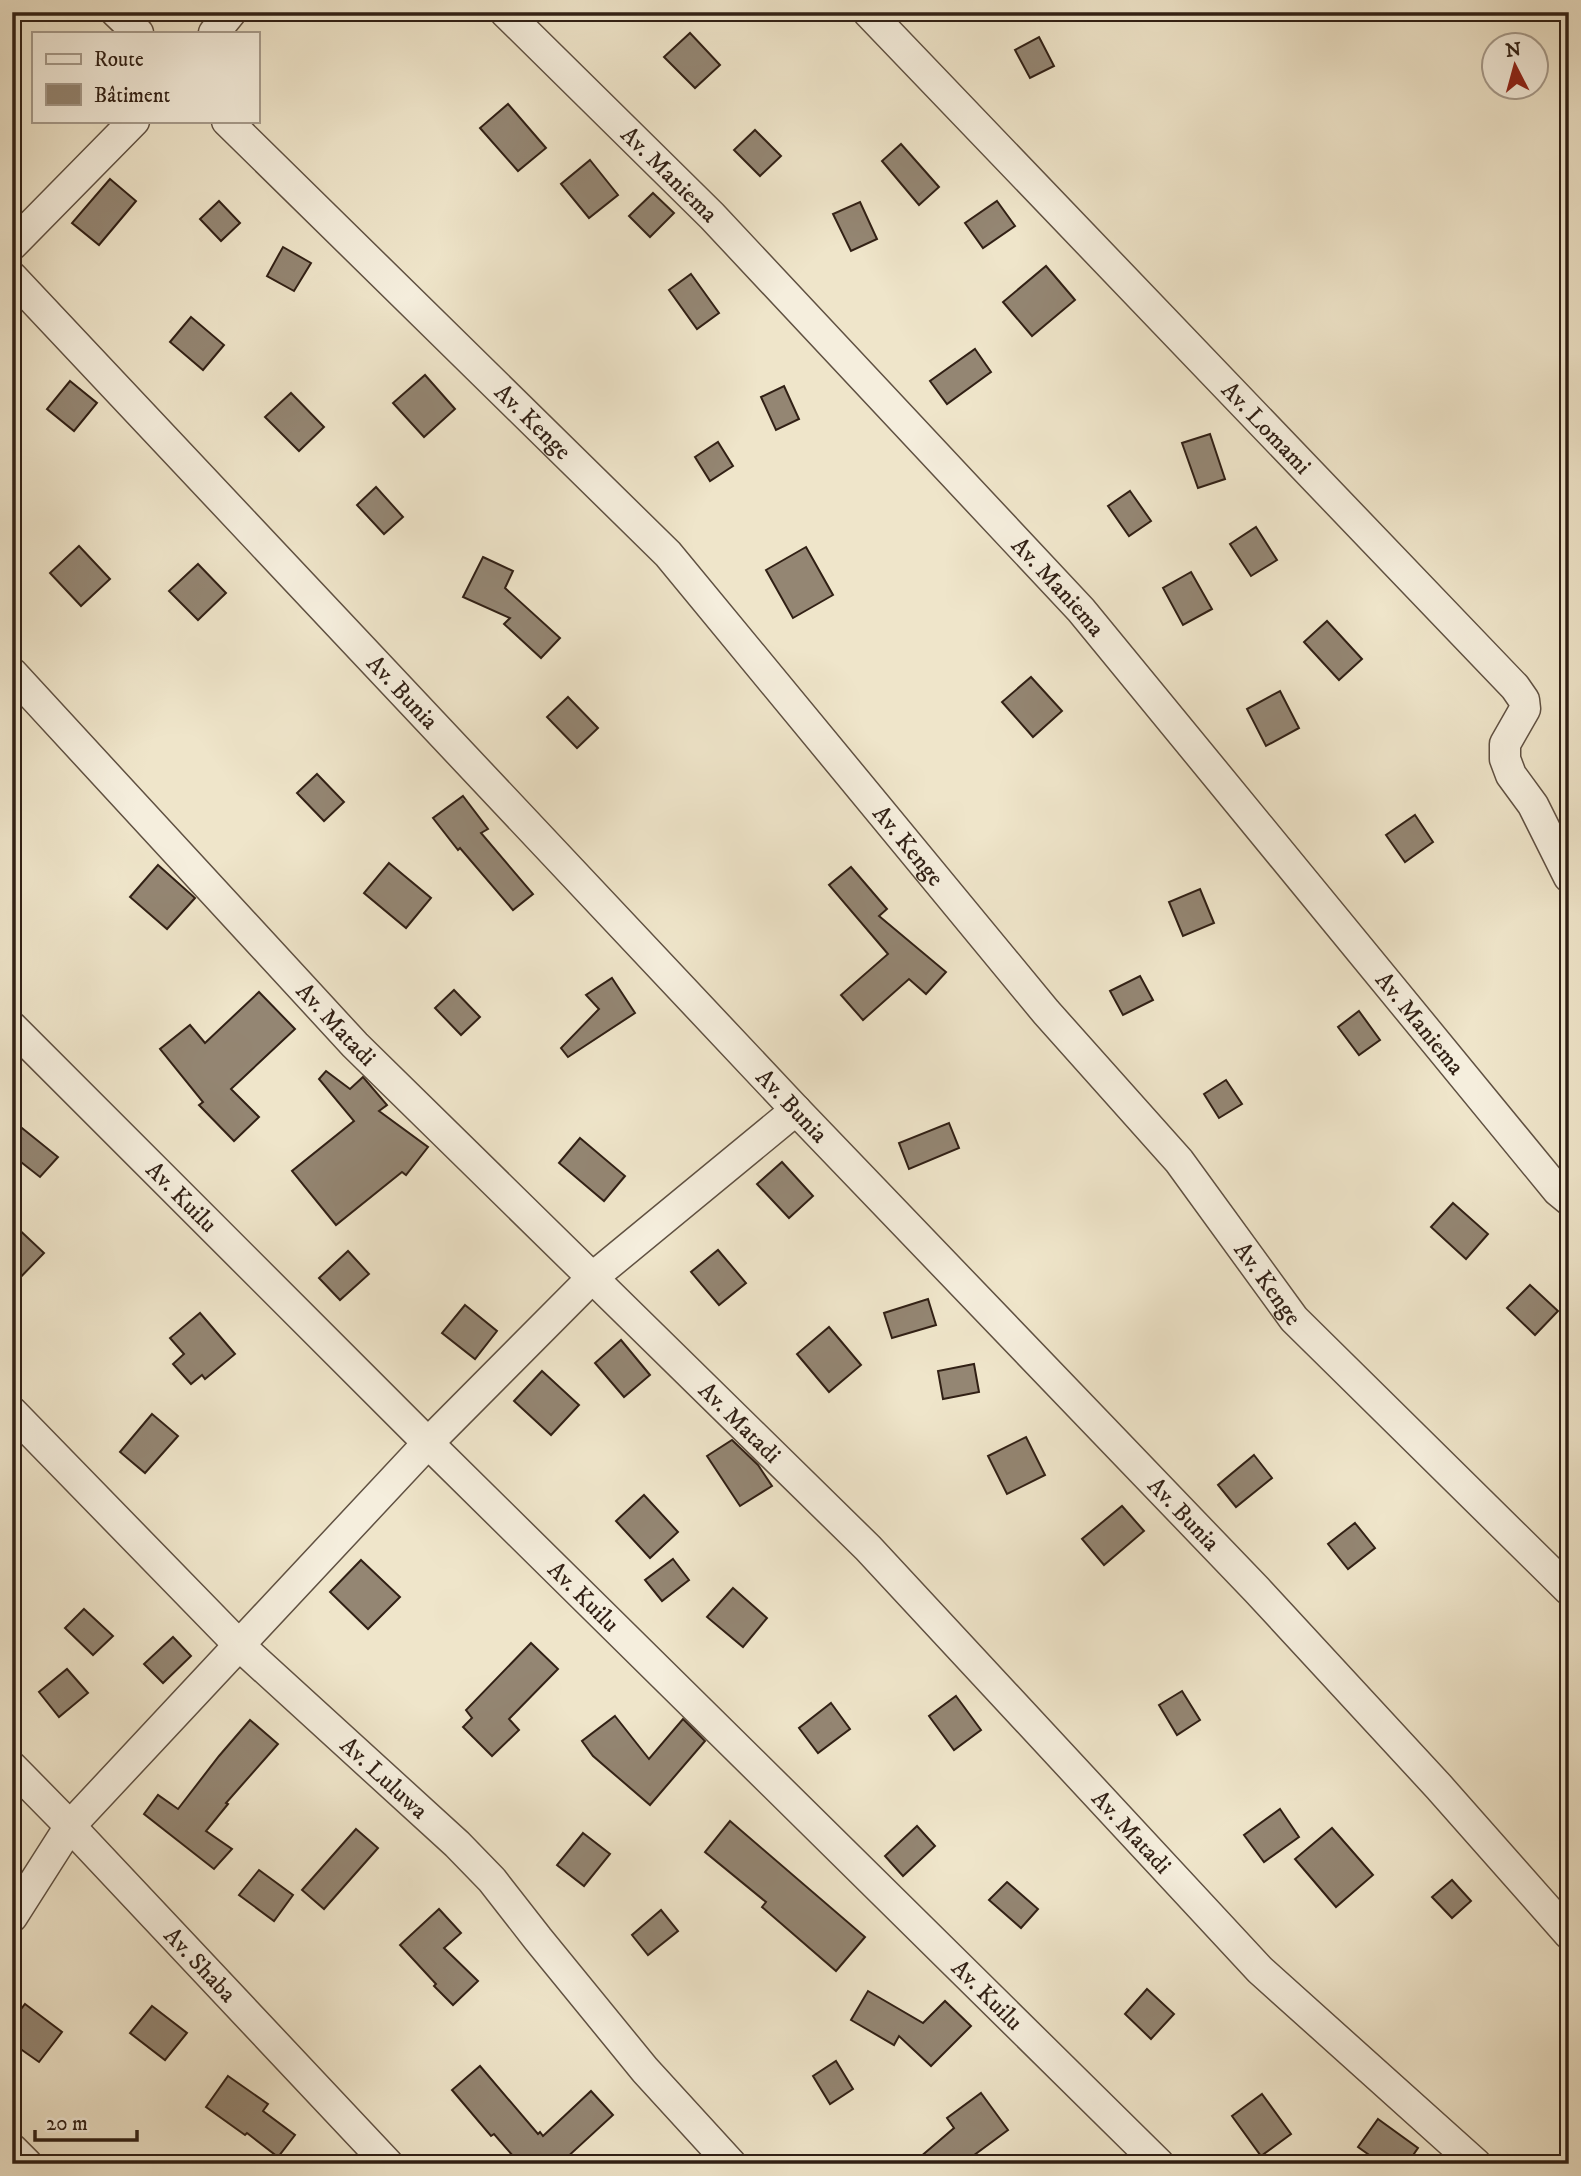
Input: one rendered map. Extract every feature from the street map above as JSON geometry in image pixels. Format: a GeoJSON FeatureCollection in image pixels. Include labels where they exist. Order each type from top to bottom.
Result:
{"type":"FeatureCollection","features":[{"type":"Feature","properties":{"kind":"street"},"geometry":{"type":"LineString","coordinates":[[116,12],[137,32]]}},
{"type":"Feature","properties":{"kind":"street"},"geometry":{"type":"LineString","coordinates":[[215,32],[231,12]]}},
{"type":"Feature","properties":{"kind":"street","name":"Av. Maniema"},"geometry":{"type":"LineString","coordinates":[[505,12],[712,216],[1081,610],[1540,1170],[1569,1200]]}},
{"type":"Feature","properties":{"kind":"street","name":"Av. Lomami"},"geometry":{"type":"LineString","coordinates":[[868,12],[1515,687],[1524,700],[1525,709],[1505,744],[1505,760],[1511,775],[1533,805],[1569,877]]}},
{"type":"Feature","properties":{"kind":"street"},"geometry":{"type":"LineString","coordinates":[[12,245],[133,122]]}},
{"type":"Feature","properties":{"kind":"street","name":"Av. Kenge"},"geometry":{"type":"LineString","coordinates":[[228,122],[668,554],[1046,1012],[1179,1161],[1294,1319],[1569,1590]]}},
{"type":"Feature","properties":{"kind":"street","name":"Av. Bunia"},"geometry":{"type":"LineString","coordinates":[[12,277],[796,1110],[1256,1590],[1439,1787],[1569,1934]]}},
{"type":"Feature","properties":{"kind":"street","name":"Av. Matadi"},"geometry":{"type":"LineString","coordinates":[[12,673],[355,1045],[868,1548],[1260,1970],[1476,2164]]}},
{"type":"Feature","properties":{"kind":"street","name":"Av. Kuilu"},"geometry":{"type":"LineString","coordinates":[[12,1027],[428,1443],[1159,2164]]}},
{"type":"Feature","properties":{"kind":"street"},"geometry":{"type":"LineString","coordinates":[[12,1917],[71,1826],[428,1443],[592,1278],[796,1110]]}},
{"type":"Feature","properties":{"kind":"street","name":"Av. Luluwa"},"geometry":{"type":"LineString","coordinates":[[12,1412],[240,1646],[457,1844],[492,1880],[645,2070],[732,2164]]}},
{"type":"Feature","properties":{"kind":"street","name":"Av. Shaba"},"geometry":{"type":"LineString","coordinates":[[12,1767],[71,1826],[388,2164]]}},
{"type":"Feature","properties":{"kind":"street"},"geometry":{"type":"LineString","coordinates":[[12,2148],[27,2164]]}},
{"type":"Feature","properties":{"kind":"building"},"geometry":{"type":"Polygon","coordinates":[[[690,33],[720,65],[695,88],[664,57],[690,33]]]}},
{"type":"Feature","properties":{"kind":"building"},"geometry":{"type":"Polygon","coordinates":[[[1039,37],[1054,66],[1030,78],[1015,50],[1039,37]]]}},
{"type":"Feature","properties":{"kind":"building"},"geometry":{"type":"Polygon","coordinates":[[[508,104],[546,148],[518,171],[480,128],[508,104]]]}},
{"type":"Feature","properties":{"kind":"building"},"geometry":{"type":"Polygon","coordinates":[[[755,130],[781,156],[760,176],[734,150],[755,130]]]}},
{"type":"Feature","properties":{"kind":"building"},"geometry":{"type":"Polygon","coordinates":[[[901,144],[939,187],[919,205],[882,161],[901,144]]]}},
{"type":"Feature","properties":{"kind":"building"},"geometry":{"type":"Polygon","coordinates":[[[590,160],[618,195],[589,218],[561,184],[590,160]]]}},
{"type":"Feature","properties":{"kind":"building"},"geometry":{"type":"Polygon","coordinates":[[[110,179],[136,201],[99,245],[72,223],[110,179]]]}},
{"type":"Feature","properties":{"kind":"building"},"geometry":{"type":"Polygon","coordinates":[[[653,193],[674,213],[650,237],[629,216],[653,193]]]}},
{"type":"Feature","properties":{"kind":"building"},"geometry":{"type":"Polygon","coordinates":[[[219,201],[240,223],[221,241],[200,219],[219,201]]]}},
{"type":"Feature","properties":{"kind":"building"},"geometry":{"type":"Polygon","coordinates":[[[997,201],[1015,226],[983,248],[965,223],[997,201]]]}},
{"type":"Feature","properties":{"kind":"building"},"geometry":{"type":"Polygon","coordinates":[[[860,202],[877,239],[851,251],[833,214],[860,202]]]}},
{"type":"Feature","properties":{"kind":"building"},"geometry":{"type":"Polygon","coordinates":[[[283,247],[311,263],[294,291],[267,276],[283,247]]]}},
{"type":"Feature","properties":{"kind":"building"},"geometry":{"type":"Polygon","coordinates":[[[1046,266],[1075,300],[1032,336],[1003,302],[1046,266]]]}},
{"type":"Feature","properties":{"kind":"building"},"geometry":{"type":"Polygon","coordinates":[[[691,274],[719,313],[697,329],[669,290],[691,274]]]}},
{"type":"Feature","properties":{"kind":"building"},"geometry":{"type":"Polygon","coordinates":[[[191,317],[224,345],[203,370],[170,342],[191,317]]]}},
{"type":"Feature","properties":{"kind":"building"},"geometry":{"type":"Polygon","coordinates":[[[975,349],[991,372],[947,404],[930,381],[975,349]]]}},
{"type":"Feature","properties":{"kind":"building"},"geometry":{"type":"Polygon","coordinates":[[[425,375],[455,409],[424,437],[393,403],[425,375]]]}},
{"type":"Feature","properties":{"kind":"building"},"geometry":{"type":"Polygon","coordinates":[[[70,381],[97,403],[74,431],[47,409],[70,381]]]}},
{"type":"Feature","properties":{"kind":"building"},"geometry":{"type":"Polygon","coordinates":[[[784,386],[799,419],[776,430],[761,397],[784,386]]]}},
{"type":"Feature","properties":{"kind":"building"},"geometry":{"type":"Polygon","coordinates":[[[291,393],[324,427],[299,451],[265,417],[291,393]]]}},
{"type":"Feature","properties":{"kind":"building"},"geometry":{"type":"Polygon","coordinates":[[[1210,434],[1225,479],[1198,488],[1182,443],[1210,434]]]}},
{"type":"Feature","properties":{"kind":"building"},"geometry":{"type":"Polygon","coordinates":[[[718,442],[733,466],[710,481],[695,457],[718,442]]]}},
{"type":"Feature","properties":{"kind":"building"},"geometry":{"type":"Polygon","coordinates":[[[376,487],[403,517],[384,534],[357,505],[376,487]]]}},
{"type":"Feature","properties":{"kind":"building"},"geometry":{"type":"Polygon","coordinates":[[[1130,491],[1151,521],[1129,536],[1108,506],[1130,491]]]}},
{"type":"Feature","properties":{"kind":"building"},"geometry":{"type":"Polygon","coordinates":[[[1256,527],[1277,560],[1251,576],[1230,544],[1256,527]]]}},
{"type":"Feature","properties":{"kind":"building"},"geometry":{"type":"Polygon","coordinates":[[[79,546],[110,579],[81,606],[50,573],[79,546]]]}},
{"type":"Feature","properties":{"kind":"building"},"geometry":{"type":"Polygon","coordinates":[[[806,547],[833,595],[793,618],[766,570],[806,547]]]}},
{"type":"Feature","properties":{"kind":"building"},"geometry":{"type":"Polygon","coordinates":[[[483,557],[513,571],[505,588],[560,638],[541,658],[504,624],[510,618],[463,597],[483,557]]]}},
{"type":"Feature","properties":{"kind":"building"},"geometry":{"type":"Polygon","coordinates":[[[198,564],[226,593],[198,620],[169,591],[198,564]]]}},
{"type":"Feature","properties":{"kind":"building"},"geometry":{"type":"Polygon","coordinates":[[[1191,572],[1212,609],[1183,625],[1163,588],[1191,572]]]}},
{"type":"Feature","properties":{"kind":"building"},"geometry":{"type":"Polygon","coordinates":[[[1327,621],[1362,659],[1339,680],[1304,642],[1327,621]]]}},
{"type":"Feature","properties":{"kind":"building"},"geometry":{"type":"Polygon","coordinates":[[[1031,677],[1062,711],[1033,737],[1002,702],[1031,677]]]}},
{"type":"Feature","properties":{"kind":"building"},"geometry":{"type":"Polygon","coordinates":[[[1280,691],[1299,728],[1266,746],[1247,709],[1280,691]]]}},
{"type":"Feature","properties":{"kind":"building"},"geometry":{"type":"Polygon","coordinates":[[[568,697],[598,728],[577,748],[547,717],[568,697]]]}},
{"type":"Feature","properties":{"kind":"building"},"geometry":{"type":"Polygon","coordinates":[[[317,774],[344,802],[324,821],[297,793],[317,774]]]}},
{"type":"Feature","properties":{"kind":"building"},"geometry":{"type":"Polygon","coordinates":[[[463,796],[488,829],[481,833],[533,894],[513,910],[460,848],[458,850],[433,818],[463,796]]]}},
{"type":"Feature","properties":{"kind":"building"},"geometry":{"type":"Polygon","coordinates":[[[1415,815],[1433,842],[1405,862],[1386,835],[1415,815]]]}},
{"type":"Feature","properties":{"kind":"building"},"geometry":{"type":"Polygon","coordinates":[[[389,863],[431,898],[406,928],[364,893],[389,863]]]}},
{"type":"Feature","properties":{"kind":"building"},"geometry":{"type":"Polygon","coordinates":[[[158,865],[195,898],[167,929],[130,897],[158,865]]]}},
{"type":"Feature","properties":{"kind":"building"},"geometry":{"type":"Polygon","coordinates":[[[851,867],[887,909],[879,916],[946,972],[926,994],[909,979],[863,1020],[841,995],[888,954],[829,885],[851,867]]]}},
{"type":"Feature","properties":{"kind":"building"},"geometry":{"type":"Polygon","coordinates":[[[1200,889],[1214,923],[1183,936],[1169,902],[1200,889]]]}},
{"type":"Feature","properties":{"kind":"building"},"geometry":{"type":"Polygon","coordinates":[[[1140,976],[1153,1000],[1123,1015],[1110,991],[1140,976]]]}},
{"type":"Feature","properties":{"kind":"building"},"geometry":{"type":"Polygon","coordinates":[[[612,978],[635,1013],[568,1057],[561,1048],[599,1009],[586,995],[612,978]]]}},
{"type":"Feature","properties":{"kind":"building"},"geometry":{"type":"Polygon","coordinates":[[[454,990],[480,1017],[461,1035],[435,1008],[454,990]]]}},
{"type":"Feature","properties":{"kind":"building"},"geometry":{"type":"Polygon","coordinates":[[[259,992],[295,1029],[231,1089],[259,1117],[234,1141],[199,1105],[203,1102],[160,1049],[190,1025],[205,1043],[259,992]]]}},
{"type":"Feature","properties":{"kind":"building"},"geometry":{"type":"Polygon","coordinates":[[[1359,1011],[1380,1040],[1359,1055],[1338,1027],[1359,1011]]]}},
{"type":"Feature","properties":{"kind":"building"},"geometry":{"type":"Polygon","coordinates":[[[326,1071],[350,1089],[363,1077],[387,1105],[379,1111],[428,1147],[406,1175],[402,1172],[336,1225],[292,1171],[354,1121],[319,1079],[326,1071]]]}},
{"type":"Feature","properties":{"kind":"building"},"geometry":{"type":"Polygon","coordinates":[[[1226,1080],[1242,1104],[1219,1118],[1204,1094],[1226,1080]]]}},
{"type":"Feature","properties":{"kind":"building"},"geometry":{"type":"Polygon","coordinates":[[[12,1120],[58,1157],[40,1177],[12,1155],[12,1120]]]}},
{"type":"Feature","properties":{"kind":"building"},"geometry":{"type":"Polygon","coordinates":[[[949,1123],[959,1148],[909,1169],[899,1143],[949,1123]]]}},
{"type":"Feature","properties":{"kind":"building"},"geometry":{"type":"Polygon","coordinates":[[[580,1138],[625,1176],[604,1201],[559,1163],[580,1138]]]}},
{"type":"Feature","properties":{"kind":"building"},"geometry":{"type":"Polygon","coordinates":[[[782,1162],[813,1196],[789,1218],[757,1184],[782,1162]]]}},
{"type":"Feature","properties":{"kind":"building"},"geometry":{"type":"Polygon","coordinates":[[[1453,1203],[1488,1234],[1466,1259],[1431,1227],[1453,1203]]]}},
{"type":"Feature","properties":{"kind":"building"},"geometry":{"type":"Polygon","coordinates":[[[12,1223],[44,1253],[12,1286],[12,1223]]]}},
{"type":"Feature","properties":{"kind":"building"},"geometry":{"type":"Polygon","coordinates":[[[718,1250],[746,1283],[719,1305],[691,1272],[718,1250]]]}},
{"type":"Feature","properties":{"kind":"building"},"geometry":{"type":"Polygon","coordinates":[[[348,1251],[369,1274],[340,1300],[319,1278],[348,1251]]]}},
{"type":"Feature","properties":{"kind":"building"},"geometry":{"type":"Polygon","coordinates":[[[1530,1285],[1558,1311],[1535,1335],[1507,1308],[1530,1285]]]}},
{"type":"Feature","properties":{"kind":"building"},"geometry":{"type":"Polygon","coordinates":[[[928,1299],[936,1325],[892,1338],[884,1313],[928,1299]]]}},
{"type":"Feature","properties":{"kind":"building"},"geometry":{"type":"Polygon","coordinates":[[[465,1305],[497,1331],[475,1359],[442,1333],[465,1305]]]}},
{"type":"Feature","properties":{"kind":"building"},"geometry":{"type":"Polygon","coordinates":[[[200,1313],[235,1354],[205,1379],[202,1375],[191,1384],[173,1364],[184,1354],[170,1338],[200,1313]]]}},
{"type":"Feature","properties":{"kind":"building"},"geometry":{"type":"Polygon","coordinates":[[[829,1327],[861,1365],[829,1392],[797,1354],[829,1327]]]}},
{"type":"Feature","properties":{"kind":"building"},"geometry":{"type":"Polygon","coordinates":[[[621,1340],[650,1375],[624,1397],[595,1363],[621,1340]]]}},
{"type":"Feature","properties":{"kind":"building"},"geometry":{"type":"Polygon","coordinates":[[[974,1364],[979,1392],[943,1399],[938,1371],[974,1364]]]}},
{"type":"Feature","properties":{"kind":"building"},"geometry":{"type":"Polygon","coordinates":[[[542,1371],[579,1405],[551,1435],[514,1401],[542,1371]]]}},
{"type":"Feature","properties":{"kind":"building"},"geometry":{"type":"Polygon","coordinates":[[[152,1414],[178,1436],[145,1473],[120,1452],[152,1414]]]}},
{"type":"Feature","properties":{"kind":"building"},"geometry":{"type":"Polygon","coordinates":[[[1026,1437],[1045,1475],[1007,1494],[988,1456],[1026,1437]]]}},
{"type":"Feature","properties":{"kind":"building"},"geometry":{"type":"Polygon","coordinates":[[[732,1440],[758,1465],[772,1486],[740,1506],[707,1456],[732,1440]]]}},
{"type":"Feature","properties":{"kind":"building"},"geometry":{"type":"Polygon","coordinates":[[[1254,1455],[1272,1478],[1236,1507],[1218,1485],[1254,1455]]]}},
{"type":"Feature","properties":{"kind":"building"},"geometry":{"type":"Polygon","coordinates":[[[644,1495],[678,1532],[650,1558],[616,1521],[644,1495]]]}},
{"type":"Feature","properties":{"kind":"building"},"geometry":{"type":"Polygon","coordinates":[[[1122,1506],[1144,1531],[1104,1565],[1082,1539],[1122,1506]]]}},
{"type":"Feature","properties":{"kind":"building"},"geometry":{"type":"Polygon","coordinates":[[[1355,1523],[1375,1548],[1348,1569],[1328,1544],[1355,1523]]]}},
{"type":"Feature","properties":{"kind":"building"},"geometry":{"type":"Polygon","coordinates":[[[673,1559],[689,1580],[662,1601],[645,1580],[673,1559]]]}},
{"type":"Feature","properties":{"kind":"building"},"geometry":{"type":"Polygon","coordinates":[[[361,1560],[400,1597],[368,1629],[330,1592],[361,1560]]]}},
{"type":"Feature","properties":{"kind":"building"},"geometry":{"type":"Polygon","coordinates":[[[733,1588],[767,1618],[743,1647],[707,1617],[733,1588]]]}},
{"type":"Feature","properties":{"kind":"building"},"geometry":{"type":"Polygon","coordinates":[[[84,1609],[113,1636],[93,1655],[65,1628],[84,1609]]]}},
{"type":"Feature","properties":{"kind":"building"},"geometry":{"type":"Polygon","coordinates":[[[173,1637],[191,1656],[163,1683],[144,1664],[173,1637]]]}},
{"type":"Feature","properties":{"kind":"building"},"geometry":{"type":"Polygon","coordinates":[[[531,1643],[558,1669],[509,1719],[519,1730],[492,1756],[463,1727],[472,1718],[466,1710],[531,1643]]]}},
{"type":"Feature","properties":{"kind":"building"},"geometry":{"type":"Polygon","coordinates":[[[67,1669],[88,1693],[59,1717],[39,1692],[67,1669]]]}},
{"type":"Feature","properties":{"kind":"building"},"geometry":{"type":"Polygon","coordinates":[[[1182,1691],[1200,1720],[1177,1735],[1159,1705],[1182,1691]]]}},
{"type":"Feature","properties":{"kind":"building"},"geometry":{"type":"Polygon","coordinates":[[[956,1696],[981,1730],[954,1750],[929,1716],[956,1696]]]}},
{"type":"Feature","properties":{"kind":"building"},"geometry":{"type":"Polygon","coordinates":[[[831,1703],[850,1729],[818,1753],[799,1728],[831,1703]]]}},
{"type":"Feature","properties":{"kind":"building"},"geometry":{"type":"Polygon","coordinates":[[[615,1716],[649,1759],[683,1719],[705,1741],[650,1805],[593,1756],[582,1741],[615,1716]]]}},
{"type":"Feature","properties":{"kind":"building"},"geometry":{"type":"Polygon","coordinates":[[[250,1720],[278,1744],[226,1803],[228,1804],[206,1831],[232,1849],[214,1869],[144,1814],[158,1795],[178,1809],[250,1720]]]}},
{"type":"Feature","properties":{"kind":"building"},"geometry":{"type":"Polygon","coordinates":[[[1280,1809],[1299,1837],[1264,1862],[1244,1835],[1280,1809]]]}},
{"type":"Feature","properties":{"kind":"building"},"geometry":{"type":"Polygon","coordinates":[[[730,1821],[865,1937],[836,1971],[762,1907],[766,1902],[705,1852],[730,1821]]]}},
{"type":"Feature","properties":{"kind":"building"},"geometry":{"type":"Polygon","coordinates":[[[917,1826],[935,1846],[903,1876],[885,1856],[917,1826]]]}},
{"type":"Feature","properties":{"kind":"building"},"geometry":{"type":"Polygon","coordinates":[[[1332,1828],[1373,1875],[1336,1907],[1295,1859],[1332,1828]]]}},
{"type":"Feature","properties":{"kind":"building"},"geometry":{"type":"Polygon","coordinates":[[[356,1829],[378,1848],[324,1909],[302,1890],[356,1829]]]}},
{"type":"Feature","properties":{"kind":"building"},"geometry":{"type":"Polygon","coordinates":[[[583,1833],[610,1854],[584,1886],[557,1865],[583,1833]]]}},
{"type":"Feature","properties":{"kind":"building"},"geometry":{"type":"Polygon","coordinates":[[[259,1870],[293,1895],[274,1921],[239,1895],[259,1870]]]}},
{"type":"Feature","properties":{"kind":"building"},"geometry":{"type":"Polygon","coordinates":[[[1452,1880],[1471,1901],[1452,1918],[1432,1897],[1452,1880]]]}},
{"type":"Feature","properties":{"kind":"building"},"geometry":{"type":"Polygon","coordinates":[[[1007,1882],[1038,1909],[1021,1928],[989,1900],[1007,1882]]]}},
{"type":"Feature","properties":{"kind":"building"},"geometry":{"type":"Polygon","coordinates":[[[439,1909],[461,1933],[444,1948],[478,1981],[453,2005],[400,1945],[439,1909]]]}},
{"type":"Feature","properties":{"kind":"building"},"geometry":{"type":"Polygon","coordinates":[[[661,1910],[678,1931],[648,1955],[632,1935],[661,1910]]]}},
{"type":"Feature","properties":{"kind":"building"},"geometry":{"type":"Polygon","coordinates":[[[1147,1989],[1174,2014],[1151,2039],[1125,2014],[1147,1989]]]}},
{"type":"Feature","properties":{"kind":"building"},"geometry":{"type":"Polygon","coordinates":[[[868,1991],[923,2023],[945,2001],[971,2026],[931,2066],[899,2036],[894,2045],[851,2020],[868,1991]]]}},
{"type":"Feature","properties":{"kind":"building"},"geometry":{"type":"Polygon","coordinates":[[[25,2004],[62,2032],[39,2062],[12,2043],[12,2021],[25,2004]]]}},
{"type":"Feature","properties":{"kind":"building"},"geometry":{"type":"Polygon","coordinates":[[[152,2006],[187,2033],[165,2060],[130,2033],[152,2006]]]}},
{"type":"Feature","properties":{"kind":"building"},"geometry":{"type":"Polygon","coordinates":[[[836,2061],[853,2089],[830,2104],[813,2076],[836,2061]]]}},
{"type":"Feature","properties":{"kind":"building"},"geometry":{"type":"Polygon","coordinates":[[[480,2066],[538,2134],[540,2132],[543,2136],[591,2091],[613,2115],[564,2160],[567,2164],[504,2164],[513,2156],[494,2134],[491,2136],[452,2090],[480,2066]]]}},
{"type":"Feature","properties":{"kind":"building"},"geometry":{"type":"Polygon","coordinates":[[[228,2076],[268,2104],[263,2111],[295,2135],[278,2157],[206,2107],[228,2076]]]}},
{"type":"Feature","properties":{"kind":"building"},"geometry":{"type":"Polygon","coordinates":[[[981,2093],[1008,2130],[962,2164],[912,2164],[954,2128],[947,2118],[981,2093]]]}},
{"type":"Feature","properties":{"kind":"building"},"geometry":{"type":"Polygon","coordinates":[[[1262,2094],[1291,2134],[1261,2156],[1232,2116],[1262,2094]]]}},
{"type":"Feature","properties":{"kind":"building"},"geometry":{"type":"Polygon","coordinates":[[[1378,2119],[1418,2148],[1407,2164],[1382,2164],[1358,2147],[1378,2119]]]}}]}
